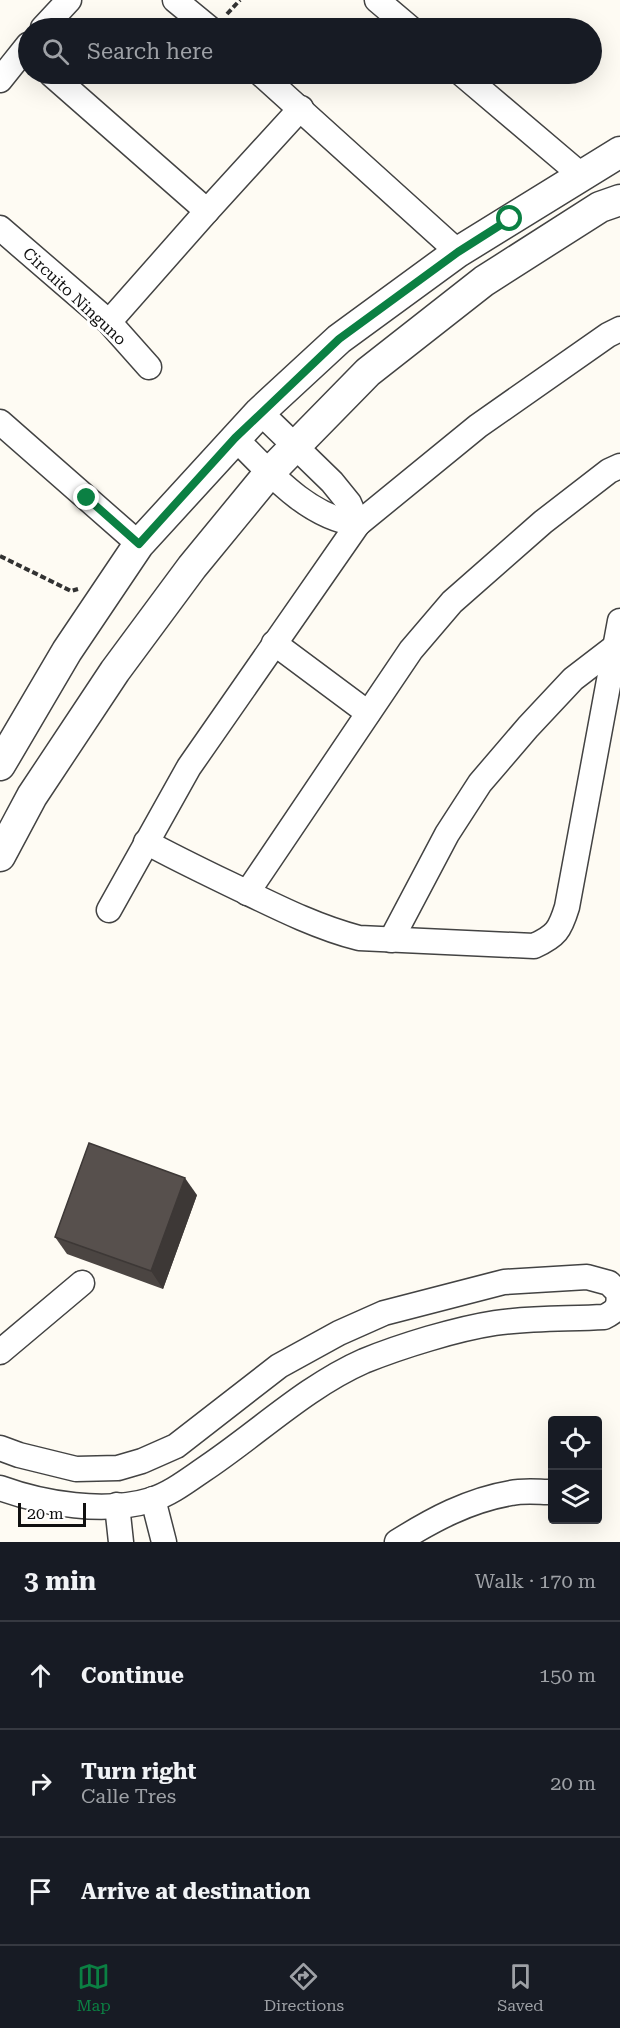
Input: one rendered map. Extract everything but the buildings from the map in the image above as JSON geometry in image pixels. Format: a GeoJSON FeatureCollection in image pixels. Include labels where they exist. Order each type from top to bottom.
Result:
{"type":"FeatureCollection","features":[{"type":"Feature","properties":{"kind":"street"},"geometry":{"type":"LineString","coordinates":[[52,18],[69,0]]}},
{"type":"Feature","properties":{"kind":"street"},"geometry":{"type":"LineString","coordinates":[[175,0],[197,18]]}},
{"type":"Feature","properties":{"kind":"street"},"geometry":{"type":"LineString","coordinates":[[377,0],[398,18]]}},
{"type":"Feature","properties":{"kind":"street"},"geometry":{"type":"LineString","coordinates":[[0,80],[18,59]]}},
{"type":"Feature","properties":{"kind":"street"},"geometry":{"type":"LineString","coordinates":[[62,84],[207,212]]}},
{"type":"Feature","properties":{"kind":"street"},"geometry":{"type":"LineString","coordinates":[[273,84],[458,252]]}},
{"type":"Feature","properties":{"kind":"street"},"geometry":{"type":"LineString","coordinates":[[474,84],[580,175]]}},
{"type":"Feature","properties":{"kind":"street"},"geometry":{"type":"LineString","coordinates":[[109,322],[301,108]]}},
{"type":"Feature","properties":{"kind":"street"},"geometry":{"type":"LineString","coordinates":[[0,765],[68,651],[139,544],[261,412],[339,339],[458,252],[620,152]]}},
{"type":"Feature","properties":{"kind":"street"},"geometry":{"type":"LineString","coordinates":[[0,856],[32,796],[115,671],[192,567],[270,472],[368,372],[484,281],[600,207],[620,200]]}},
{"type":"Feature","properties":{"kind":"street","name":"Circuito Ninguno"},"geometry":{"type":"LineString","coordinates":[[0,228],[109,322],[148,367]]}},
{"type":"Feature","properties":{"kind":"street"},"geometry":{"type":"LineString","coordinates":[[109,910],[189,767],[358,524],[478,426],[608,335],[620,329]]}},
{"type":"Feature","properties":{"kind":"street"},"geometry":{"type":"LineString","coordinates":[[261,412],[296,445],[349,503],[358,524]]}},
{"type":"Feature","properties":{"kind":"street"},"geometry":{"type":"LineString","coordinates":[[0,422],[139,544]]}},
{"type":"Feature","properties":{"kind":"street"},"geometry":{"type":"LineString","coordinates":[[235,438],[270,472],[319,511],[342,522],[358,524]]}},
{"type":"Feature","properties":{"kind":"street"},"geometry":{"type":"LineString","coordinates":[[248,893],[411,650],[452,602],[543,522],[609,471],[620,466]]}},
{"type":"Feature","properties":{"kind":"street"},"geometry":{"type":"LineString","coordinates":[[146,842],[248,893],[339,933],[359,938],[534,946],[551,938],[561,926],[567,908],[620,621]]}},
{"type":"Feature","properties":{"kind":"street"},"geometry":{"type":"LineString","coordinates":[[274,643],[368,713]]}},
{"type":"Feature","properties":{"kind":"street"},"geometry":{"type":"LineString","coordinates":[[391,940],[447,834],[480,783],[573,679],[615,646]]}},
{"type":"Feature","properties":{"kind":"street"},"geometry":{"type":"LineString","coordinates":[[0,1448],[76,1469],[118,1468],[142,1461],[176,1446],[279,1366],[339,1333],[384,1313],[504,1282],[587,1276],[609,1283],[618,1292],[620,1303],[614,1312],[604,1317],[495,1323],[427,1339],[364,1361],[316,1387],[233,1450],[180,1485],[153,1499],[127,1505],[79,1506],[21,1495],[0,1488]]}},
{"type":"Feature","properties":{"kind":"street"},"geometry":{"type":"LineString","coordinates":[[0,1352],[82,1283]]}},
{"type":"Feature","properties":{"kind":"street"},"geometry":{"type":"LineString","coordinates":[[397,1542],[420,1527],[463,1505],[512,1492],[548,1492]]}},
{"type":"Feature","properties":{"kind":"street"},"geometry":{"type":"LineString","coordinates":[[153,1499],[164,1542]]}},
{"type":"Feature","properties":{"kind":"street"},"geometry":{"type":"LineString","coordinates":[[117,1505],[122,1542]]}},
{"type":"Feature","properties":{"kind":"path"},"geometry":{"type":"LineString","coordinates":[[0,556],[71,591],[81,588]]}},
{"type":"Feature","properties":{"kind":"route"},"geometry":{"type":"LineString","coordinates":[[87,498],[139,544],[235,438],[339,339],[458,252],[510,219]]}}]}
